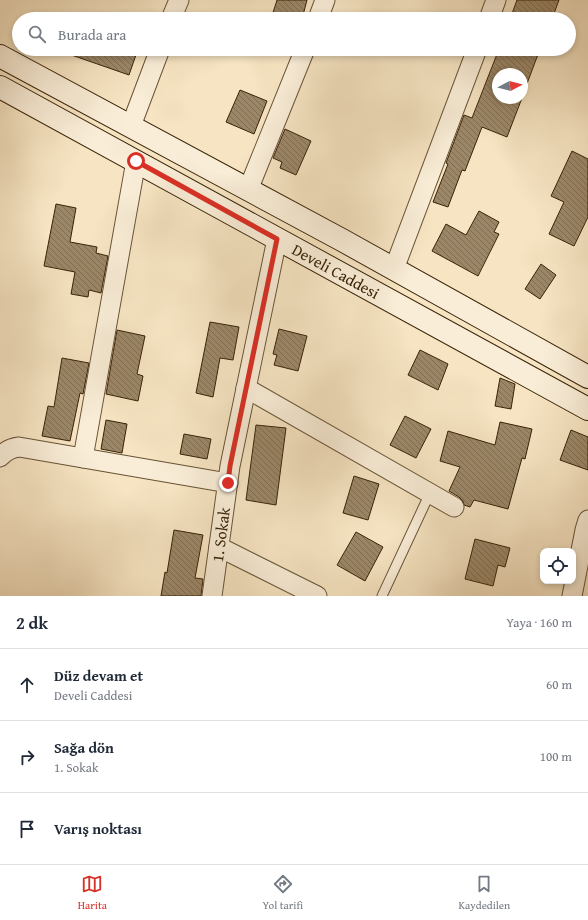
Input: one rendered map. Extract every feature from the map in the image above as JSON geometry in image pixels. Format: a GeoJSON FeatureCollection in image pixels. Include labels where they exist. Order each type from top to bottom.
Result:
{"type":"FeatureCollection","features":[{"type":"Feature","properties":{"kind":"main road","name":"Develi Caddesi"},"geometry":{"type":"LineString","coordinates":[[0,56],[342,240],[588,377]]}},
{"type":"Feature","properties":{"kind":"main road","name":"Develi Caddesi"},"geometry":{"type":"LineString","coordinates":[[0,87],[588,409]]}},
{"type":"Feature","properties":{"kind":"main road"},"geometry":{"type":"LineString","coordinates":[[131,126],[136,161]]}},
{"type":"Feature","properties":{"kind":"street"},"geometry":{"type":"LineString","coordinates":[[175,12],[179,0]]}},
{"type":"Feature","properties":{"kind":"street"},"geometry":{"type":"LineString","coordinates":[[321,12],[325,0]]}},
{"type":"Feature","properties":{"kind":"street"},"geometry":{"type":"LineString","coordinates":[[492,12],[496,0]]}},
{"type":"Feature","properties":{"kind":"street"},"geometry":{"type":"LineString","coordinates":[[131,126],[157,56]]}},
{"type":"Feature","properties":{"kind":"street"},"geometry":{"type":"LineString","coordinates":[[248,190],[302,56]]}},
{"type":"Feature","properties":{"kind":"street"},"geometry":{"type":"LineString","coordinates":[[394,269],[474,56]]}},
{"type":"Feature","properties":{"kind":"street"},"geometry":{"type":"LineString","coordinates":[[82,458],[136,161]]}},
{"type":"Feature","properties":{"kind":"street","name":"1. Sokak"},"geometry":{"type":"LineString","coordinates":[[212,596],[230,466],[277,239]]}},
{"type":"Feature","properties":{"kind":"street"},"geometry":{"type":"LineString","coordinates":[[246,388],[454,507]]}},
{"type":"Feature","properties":{"kind":"street"},"geometry":{"type":"LineString","coordinates":[[0,457],[9,450],[18,447],[228,483]]}},
{"type":"Feature","properties":{"kind":"street"},"geometry":{"type":"LineString","coordinates":[[572,596],[588,520]]}},
{"type":"Feature","properties":{"kind":"street"},"geometry":{"type":"LineString","coordinates":[[219,547],[317,596]]}},
{"type":"Feature","properties":{"kind":"lane"},"geometry":{"type":"LineString","coordinates":[[382,596],[430,493]]}},
{"type":"Feature","properties":{"kind":"building"},"geometry":{"type":"Polygon","coordinates":[[[277,0],[307,0],[304,12],[273,12],[277,0]]]}},
{"type":"Feature","properties":{"kind":"building"},"geometry":{"type":"Polygon","coordinates":[[[517,0],[559,0],[555,12],[513,12],[517,0]]]}},
{"type":"Feature","properties":{"kind":"building"},"geometry":{"type":"Polygon","coordinates":[[[74,56],[136,56],[129,75],[74,56]]]}},
{"type":"Feature","properties":{"kind":"building"},"geometry":{"type":"Polygon","coordinates":[[[496,56],[537,56],[528,81],[528,68],[492,68],[492,104],[520,104],[507,137],[482,127],[465,171],[462,170],[448,207],[433,202],[448,164],[446,163],[464,115],[472,118],[496,56]]]}},
{"type":"Feature","properties":{"kind":"building"},"geometry":{"type":"Polygon","coordinates":[[[240,90],[267,101],[254,134],[226,122],[240,90]]]}},
{"type":"Feature","properties":{"kind":"building"},"geometry":{"type":"Polygon","coordinates":[[[285,129],[311,141],[296,175],[280,168],[282,162],[273,158],[285,129]]]}},
{"type":"Feature","properties":{"kind":"building"},"geometry":{"type":"Polygon","coordinates":[[[572,151],[588,159],[588,217],[574,246],[549,234],[564,202],[551,196],[572,151]]]}},
{"type":"Feature","properties":{"kind":"building"},"geometry":{"type":"Polygon","coordinates":[[[56,204],[76,208],[70,242],[97,247],[96,253],[108,256],[101,293],[89,290],[88,297],[71,294],[75,272],[44,266],[56,204]]]}},
{"type":"Feature","properties":{"kind":"building"},"geometry":{"type":"Polygon","coordinates":[[[479,211],[499,222],[494,232],[499,234],[478,276],[432,251],[446,224],[466,235],[479,211]]]}},
{"type":"Feature","properties":{"kind":"building"},"geometry":{"type":"Polygon","coordinates":[[[541,264],[556,275],[540,299],[525,289],[541,264]]]}},
{"type":"Feature","properties":{"kind":"building"},"geometry":{"type":"Polygon","coordinates":[[[210,322],[239,327],[233,360],[220,358],[213,397],[196,393],[210,322]]]}},
{"type":"Feature","properties":{"kind":"building"},"geometry":{"type":"Polygon","coordinates":[[[279,329],[307,336],[298,371],[274,365],[277,355],[273,354],[279,329]]]}},
{"type":"Feature","properties":{"kind":"building"},"geometry":{"type":"Polygon","coordinates":[[[117,330],[145,336],[137,374],[143,376],[138,401],[106,394],[117,330]]]}},
{"type":"Feature","properties":{"kind":"building"},"geometry":{"type":"Polygon","coordinates":[[[420,350],[448,364],[438,390],[408,375],[420,350]]]}},
{"type":"Feature","properties":{"kind":"building"},"geometry":{"type":"Polygon","coordinates":[[[62,358],[89,363],[83,394],[80,393],[70,441],[42,436],[48,406],[54,407],[62,358]]]}},
{"type":"Feature","properties":{"kind":"building"},"geometry":{"type":"Polygon","coordinates":[[[500,378],[515,384],[511,409],[495,406],[500,378]]]}},
{"type":"Feature","properties":{"kind":"building"},"geometry":{"type":"Polygon","coordinates":[[[405,416],[431,429],[416,458],[390,445],[405,416]]]}},
{"type":"Feature","properties":{"kind":"building"},"geometry":{"type":"Polygon","coordinates":[[[106,420],[127,424],[122,453],[101,449],[106,420]]]}},
{"type":"Feature","properties":{"kind":"building"},"geometry":{"type":"Polygon","coordinates":[[[500,422],[532,429],[525,459],[522,458],[508,509],[474,500],[470,507],[464,505],[463,501],[459,497],[449,491],[460,467],[440,461],[448,431],[495,445],[500,422]]]}},
{"type":"Feature","properties":{"kind":"building"},"geometry":{"type":"Polygon","coordinates":[[[256,425],[286,428],[276,505],[246,500],[256,425]]]}},
{"type":"Feature","properties":{"kind":"building"},"geometry":{"type":"Polygon","coordinates":[[[571,430],[588,437],[588,470],[560,460],[571,430]]]}},
{"type":"Feature","properties":{"kind":"building"},"geometry":{"type":"Polygon","coordinates":[[[184,434],[211,439],[207,459],[180,454],[184,434]]]}},
{"type":"Feature","properties":{"kind":"building"},"geometry":{"type":"Polygon","coordinates":[[[354,476],[379,484],[368,520],[343,513],[354,476]]]}},
{"type":"Feature","properties":{"kind":"building"},"geometry":{"type":"Polygon","coordinates":[[[174,530],[203,535],[195,578],[203,579],[201,596],[161,596],[165,572],[167,573],[174,530]]]}},
{"type":"Feature","properties":{"kind":"building"},"geometry":{"type":"Polygon","coordinates":[[[356,532],[383,547],[365,581],[337,565],[356,532]]]}},
{"type":"Feature","properties":{"kind":"building"},"geometry":{"type":"Polygon","coordinates":[[[475,539],[510,548],[505,567],[498,565],[493,586],[465,579],[475,539]]]}},
{"type":"Feature","properties":{"kind":"route"},"geometry":{"type":"LineString","coordinates":[[136,161],[277,239],[230,466],[228,483]]}}]}
